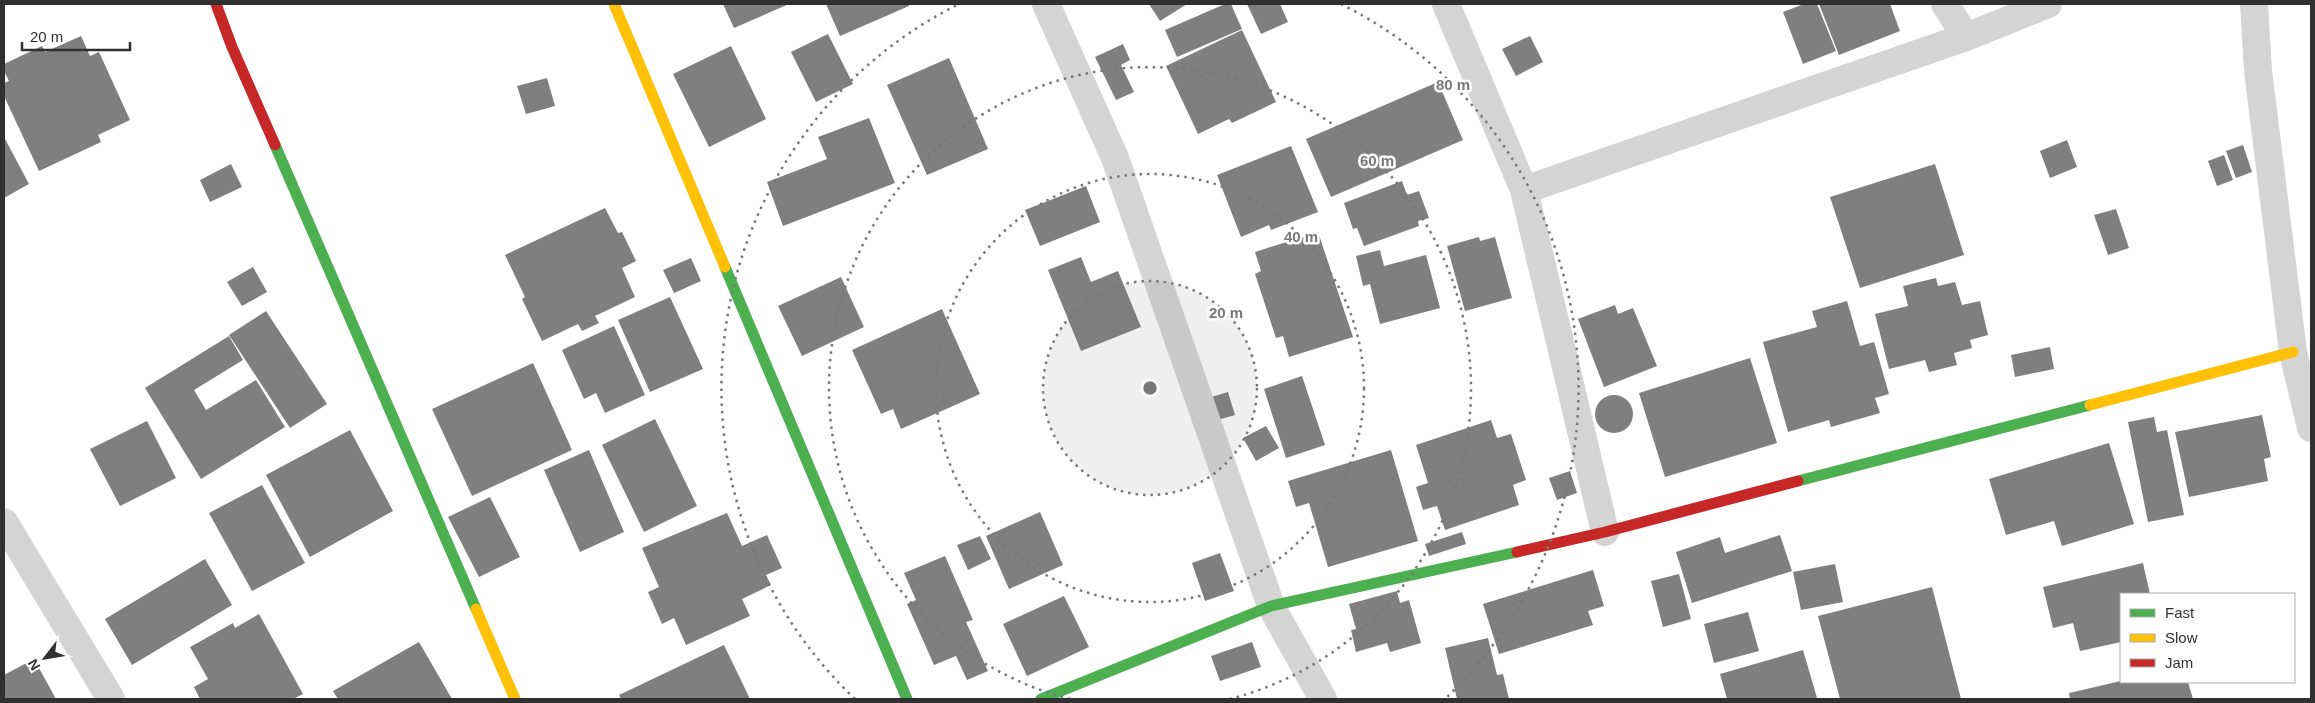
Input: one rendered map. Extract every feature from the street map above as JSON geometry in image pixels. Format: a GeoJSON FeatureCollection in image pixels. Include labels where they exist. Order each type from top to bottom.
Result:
{"type":"FeatureCollection","features":[{"type":"Feature","properties":{"kind":"street"},"geometry":{"type":"LineString","coordinates":[[216,4],[252,93],[515,699]]}},
{"type":"Feature","properties":{"kind":"street"},"geometry":{"type":"LineString","coordinates":[[614,4],[907,699]]}},
{"type":"Feature","properties":{"kind":"street"},"geometry":{"type":"LineString","coordinates":[[1046,4],[1115,158],[1271,606],[1322,699]]}},
{"type":"Feature","properties":{"kind":"street"},"geometry":{"type":"LineString","coordinates":[[1446,4],[1524,190],[1605,532]]}},
{"type":"Feature","properties":{"kind":"street"},"geometry":{"type":"LineString","coordinates":[[1945,4],[1966,37]]}},
{"type":"Feature","properties":{"kind":"street"},"geometry":{"type":"LineString","coordinates":[[1524,190],[1966,37],[2048,4]]}},
{"type":"Feature","properties":{"kind":"street"},"geometry":{"type":"LineString","coordinates":[[2254,4],[2258,70],[2293,352],[2311,428]]}},
{"type":"Feature","properties":{"kind":"street"},"geometry":{"type":"LineString","coordinates":[[1041,699],[1271,606],[1605,532],[2293,352]]}},
{"type":"Feature","properties":{"kind":"street"},"geometry":{"type":"LineString","coordinates":[[4,522],[111,699]]}},
{"type":"Feature","properties":{"kind":"building"},"geometry":{"type":"Polygon","coordinates":[[[723,4],[789,4],[734,28],[723,4]]]}},
{"type":"Feature","properties":{"kind":"building"},"geometry":{"type":"Polygon","coordinates":[[[826,4],[909,4],[909,6],[840,36],[826,4]]]}},
{"type":"Feature","properties":{"kind":"building"},"geometry":{"type":"Polygon","coordinates":[[[1149,4],[1187,4],[1160,21],[1149,4]]]}},
{"type":"Feature","properties":{"kind":"building"},"geometry":{"type":"Polygon","coordinates":[[[1225,4],[1231,4],[1242,29],[1177,57],[1165,30],[1225,4]]]}},
{"type":"Feature","properties":{"kind":"building"},"geometry":{"type":"Polygon","coordinates":[[[1247,4],[1280,4],[1288,22],[1261,34],[1247,4]]]}},
{"type":"Feature","properties":{"kind":"building"},"geometry":{"type":"Polygon","coordinates":[[[1804,4],[1817,4],[1836,51],[1803,64],[1783,12],[1804,4]]]}},
{"type":"Feature","properties":{"kind":"building"},"geometry":{"type":"Polygon","coordinates":[[[1819,4],[1890,4],[1900,31],[1839,55],[1819,4]]]}},
{"type":"Feature","properties":{"kind":"building"},"geometry":{"type":"Polygon","coordinates":[[[1242,30],[1276,102],[1232,123],[1229,119],[1198,134],[1166,66],[1242,30]]]}},
{"type":"Feature","properties":{"kind":"building"},"geometry":{"type":"Polygon","coordinates":[[[828,34],[853,84],[816,102],[791,52],[828,34]]]}},
{"type":"Feature","properties":{"kind":"building"},"geometry":{"type":"Polygon","coordinates":[[[81,36],[90,56],[99,52],[130,120],[98,135],[101,142],[39,171],[4,96],[4,83],[9,81],[4,71],[4,64],[42,46],[45,52],[81,36]]]}},
{"type":"Feature","properties":{"kind":"building"},"geometry":{"type":"Polygon","coordinates":[[[1530,36],[1543,62],[1516,76],[1502,49],[1530,36]]]}},
{"type":"Feature","properties":{"kind":"building"},"geometry":{"type":"Polygon","coordinates":[[[1123,44],[1130,60],[1121,65],[1134,92],[1116,100],[1095,57],[1123,44]]]}},
{"type":"Feature","properties":{"kind":"building"},"geometry":{"type":"Polygon","coordinates":[[[731,46],[766,119],[709,147],[673,74],[731,46]]]}},
{"type":"Feature","properties":{"kind":"building"},"geometry":{"type":"Polygon","coordinates":[[[949,58],[988,149],[927,175],[887,85],[949,58]]]}},
{"type":"Feature","properties":{"kind":"building"},"geometry":{"type":"Polygon","coordinates":[[[547,78],[555,106],[526,114],[517,86],[547,78]]]}},
{"type":"Feature","properties":{"kind":"building"},"geometry":{"type":"Polygon","coordinates":[[[1438,82],[1463,140],[1331,197],[1306,139],[1438,82]]]}},
{"type":"Feature","properties":{"kind":"building"},"geometry":{"type":"Polygon","coordinates":[[[869,118],[895,183],[783,226],[767,182],[827,159],[818,137],[869,118]]]}},
{"type":"Feature","properties":{"kind":"building"},"geometry":{"type":"Polygon","coordinates":[[[4,137],[29,184],[4,198],[4,137]]]}},
{"type":"Feature","properties":{"kind":"building"},"geometry":{"type":"Polygon","coordinates":[[[2067,140],[2077,167],[2050,178],[2040,151],[2067,140]]]}},
{"type":"Feature","properties":{"kind":"building"},"geometry":{"type":"Polygon","coordinates":[[[2243,145],[2252,172],[2236,178],[2226,151],[2243,145]]]}},
{"type":"Feature","properties":{"kind":"building"},"geometry":{"type":"Polygon","coordinates":[[[1291,146],[1318,212],[1271,230],[1269,225],[1241,237],[1217,175],[1291,146]]]}},
{"type":"Feature","properties":{"kind":"building"},"geometry":{"type":"Polygon","coordinates":[[[2224,155],[2233,180],[2217,186],[2208,161],[2224,155]]]}},
{"type":"Feature","properties":{"kind":"building"},"geometry":{"type":"Polygon","coordinates":[[[231,164],[242,187],[210,202],[200,180],[231,164]]]}},
{"type":"Feature","properties":{"kind":"building"},"geometry":{"type":"Polygon","coordinates":[[[1935,164],[1964,255],[1860,288],[1830,197],[1935,164]]]}},
{"type":"Feature","properties":{"kind":"building"},"geometry":{"type":"Polygon","coordinates":[[[1402,181],[1407,195],[1419,191],[1429,218],[1418,221],[1419,226],[1364,246],[1357,228],[1353,229],[1344,203],[1402,181]]]}},
{"type":"Feature","properties":{"kind":"building"},"geometry":{"type":"Polygon","coordinates":[[[1086,186],[1100,222],[1040,246],[1025,210],[1086,186]]]}},
{"type":"Feature","properties":{"kind":"building"},"geometry":{"type":"Polygon","coordinates":[[[605,208],[618,233],[622,232],[636,261],[622,268],[635,297],[595,316],[599,323],[582,331],[578,324],[542,341],[522,299],[525,297],[505,255],[605,208]]]}},
{"type":"Feature","properties":{"kind":"building"},"geometry":{"type":"Polygon","coordinates":[[[2116,209],[2129,248],[2108,255],[2094,215],[2116,209]]]}},
{"type":"Feature","properties":{"kind":"building"},"geometry":{"type":"Polygon","coordinates":[[[1318,232],[1353,337],[1289,357],[1283,336],[1276,338],[1255,274],[1261,271],[1255,252],[1318,232]]]}},
{"type":"Feature","properties":{"kind":"building"},"geometry":{"type":"Polygon","coordinates":[[[1479,237],[1480,241],[1495,237],[1512,298],[1465,311],[1447,246],[1479,237]]]}},
{"type":"Feature","properties":{"kind":"building"},"geometry":{"type":"Polygon","coordinates":[[[1380,250],[1384,266],[1426,255],[1440,308],[1380,324],[1370,284],[1363,286],[1356,256],[1380,250]]]}},
{"type":"Feature","properties":{"kind":"building"},"geometry":{"type":"Polygon","coordinates":[[[1081,257],[1091,282],[1118,271],[1141,327],[1081,351],[1048,270],[1081,257]]]}},
{"type":"Feature","properties":{"kind":"building"},"geometry":{"type":"Polygon","coordinates":[[[691,258],[701,281],[674,293],[663,270],[691,258]]]}},
{"type":"Feature","properties":{"kind":"building"},"geometry":{"type":"Polygon","coordinates":[[[253,267],[267,292],[242,306],[227,282],[253,267]]]}},
{"type":"Feature","properties":{"kind":"building"},"geometry":{"type":"Polygon","coordinates":[[[841,277],[864,327],[802,356],[778,306],[841,277]]]}},
{"type":"Feature","properties":{"kind":"building"},"geometry":{"type":"Polygon","coordinates":[[[1936,278],[1938,286],[1955,282],[1962,305],[1980,301],[1988,335],[1970,340],[1972,348],[1954,353],[1957,365],[1929,372],[1925,360],[1889,369],[1875,314],[1908,306],[1903,286],[1936,278]]]}},
{"type":"Feature","properties":{"kind":"building"},"geometry":{"type":"Polygon","coordinates":[[[670,297],[703,369],[650,392],[618,320],[670,297]]]}},
{"type":"Feature","properties":{"kind":"building"},"geometry":{"type":"Polygon","coordinates":[[[1847,301],[1860,346],[1874,342],[1889,394],[1875,398],[1880,413],[1831,427],[1829,420],[1788,432],[1763,342],[1817,327],[1812,311],[1847,301]]]}},
{"type":"Feature","properties":{"kind":"building"},"geometry":{"type":"Polygon","coordinates":[[[1615,305],[1618,314],[1633,308],[1657,366],[1604,387],[1578,319],[1615,305]]]}},
{"type":"Feature","properties":{"kind":"building"},"geometry":{"type":"Polygon","coordinates":[[[942,309],[980,394],[901,429],[893,409],[881,414],[852,350],[942,309]]]}},
{"type":"Feature","properties":{"kind":"building"},"geometry":{"type":"Polygon","coordinates":[[[266,311],[327,404],[290,428],[229,335],[266,311]]]}},
{"type":"Feature","properties":{"kind":"building"},"geometry":{"type":"Polygon","coordinates":[[[614,326],[645,395],[605,413],[596,393],[584,399],[562,350],[614,326]]]}},
{"type":"Feature","properties":{"kind":"building"},"geometry":{"type":"Polygon","coordinates":[[[229,336],[243,360],[194,390],[206,410],[256,380],[285,427],[201,479],[145,388],[229,336]]]}},
{"type":"Feature","properties":{"kind":"building"},"geometry":{"type":"Polygon","coordinates":[[[2050,347],[2054,369],[2015,377],[2011,355],[2050,347]]]}},
{"type":"Feature","properties":{"kind":"building"},"geometry":{"type":"Polygon","coordinates":[[[1750,358],[1777,443],[1665,477],[1639,393],[1750,358]]]}},
{"type":"Feature","properties":{"kind":"building"},"geometry":{"type":"Polygon","coordinates":[[[533,363],[572,450],[472,496],[432,409],[533,363]]]}},
{"type":"Feature","properties":{"kind":"building"},"geometry":{"type":"Polygon","coordinates":[[[1302,376],[1325,445],[1286,458],[1264,389],[1302,376]]]}},
{"type":"Feature","properties":{"kind":"building"},"geometry":{"type":"Polygon","coordinates":[[[1228,392],[1235,415],[1214,421],[1208,398],[1228,392]]]}},
{"type":"Feature","properties":{"kind":"building"},"geometry":{"type":"Polygon","coordinates":[[[1614,395],[1627,401],[1633,414],[1627,427],[1614,433],[1601,427],[1595,414],[1601,401],[1614,395]]]}},
{"type":"Feature","properties":{"kind":"building"},"geometry":{"type":"Polygon","coordinates":[[[2262,415],[2271,457],[2264,459],[2268,481],[2189,497],[2175,432],[2262,415]]]}},
{"type":"Feature","properties":{"kind":"building"},"geometry":{"type":"Polygon","coordinates":[[[2154,417],[2157,432],[2167,430],[2184,515],[2148,522],[2128,422],[2154,417]]]}},
{"type":"Feature","properties":{"kind":"building"},"geometry":{"type":"Polygon","coordinates":[[[655,419],[697,506],[644,532],[602,445],[655,419]]]}},
{"type":"Feature","properties":{"kind":"building"},"geometry":{"type":"Polygon","coordinates":[[[1491,420],[1497,438],[1511,434],[1526,480],[1513,485],[1519,505],[1445,530],[1437,506],[1423,510],[1416,487],[1428,483],[1416,445],[1491,420]]]}},
{"type":"Feature","properties":{"kind":"building"},"geometry":{"type":"Polygon","coordinates":[[[147,421],[176,478],[120,506],[90,449],[147,421]]]}},
{"type":"Feature","properties":{"kind":"building"},"geometry":{"type":"Polygon","coordinates":[[[1266,426],[1279,448],[1256,461],[1243,438],[1266,426]]]}},
{"type":"Feature","properties":{"kind":"building"},"geometry":{"type":"Polygon","coordinates":[[[350,430],[393,511],[310,557],[266,475],[350,430]]]}},
{"type":"Feature","properties":{"kind":"building"},"geometry":{"type":"Polygon","coordinates":[[[2109,443],[2134,524],[2062,546],[2054,521],[2006,535],[1989,479],[2109,443]]]}},
{"type":"Feature","properties":{"kind":"building"},"geometry":{"type":"Polygon","coordinates":[[[589,450],[624,532],[580,552],[544,470],[589,450]]]}},
{"type":"Feature","properties":{"kind":"building"},"geometry":{"type":"Polygon","coordinates":[[[1391,450],[1418,541],[1328,567],[1309,503],[1296,507],[1288,481],[1391,450]]]}},
{"type":"Feature","properties":{"kind":"building"},"geometry":{"type":"Polygon","coordinates":[[[1570,471],[1577,493],[1557,500],[1549,478],[1570,471]]]}},
{"type":"Feature","properties":{"kind":"building"},"geometry":{"type":"Polygon","coordinates":[[[262,485],[305,563],[252,591],[209,513],[262,485]]]}},
{"type":"Feature","properties":{"kind":"building"},"geometry":{"type":"Polygon","coordinates":[[[490,497],[520,557],[479,577],[448,517],[490,497]]]}},
{"type":"Feature","properties":{"kind":"building"},"geometry":{"type":"Polygon","coordinates":[[[1040,512],[1063,565],[1009,589],[986,536],[1040,512]]]}},
{"type":"Feature","properties":{"kind":"building"},"geometry":{"type":"Polygon","coordinates":[[[727,513],[742,546],[767,535],[782,568],[766,575],[771,585],[742,599],[750,616],[686,645],[674,618],[662,624],[648,592],[659,587],[642,548],[727,513]]]}},
{"type":"Feature","properties":{"kind":"building"},"geometry":{"type":"Polygon","coordinates":[[[1462,532],[1466,544],[1429,556],[1425,544],[1462,532]]]}},
{"type":"Feature","properties":{"kind":"building"},"geometry":{"type":"Polygon","coordinates":[[[1780,535],[1792,571],[1692,603],[1676,552],[1720,537],[1725,553],[1780,535]]]}},
{"type":"Feature","properties":{"kind":"building"},"geometry":{"type":"Polygon","coordinates":[[[980,536],[991,559],[968,570],[957,545],[980,536]]]}},
{"type":"Feature","properties":{"kind":"building"},"geometry":{"type":"Polygon","coordinates":[[[1220,553],[1234,591],[1205,601],[1192,563],[1220,553]]]}},
{"type":"Feature","properties":{"kind":"building"},"geometry":{"type":"Polygon","coordinates":[[[945,556],[973,620],[966,622],[988,671],[967,680],[956,656],[934,665],[907,604],[916,600],[904,573],[945,556]]]}},
{"type":"Feature","properties":{"kind":"building"},"geometry":{"type":"Polygon","coordinates":[[[205,559],[232,605],[132,665],[105,619],[205,559]]]}},
{"type":"Feature","properties":{"kind":"building"},"geometry":{"type":"Polygon","coordinates":[[[2143,563],[2150,593],[2120,593],[2120,642],[2080,651],[2073,623],[2053,628],[2043,587],[2143,563]]]}},
{"type":"Feature","properties":{"kind":"building"},"geometry":{"type":"Polygon","coordinates":[[[1835,564],[1843,602],[1801,610],[1793,572],[1835,564]]]}},
{"type":"Feature","properties":{"kind":"building"},"geometry":{"type":"Polygon","coordinates":[[[1593,570],[1604,606],[1588,611],[1593,625],[1499,654],[1483,604],[1593,570]]]}},
{"type":"Feature","properties":{"kind":"building"},"geometry":{"type":"Polygon","coordinates":[[[1679,574],[1691,619],[1663,627],[1651,581],[1679,574]]]}},
{"type":"Feature","properties":{"kind":"building"},"geometry":{"type":"Polygon","coordinates":[[[1932,587],[1961,699],[1840,699],[1818,616],[1932,587]]]}},
{"type":"Feature","properties":{"kind":"building"},"geometry":{"type":"Polygon","coordinates":[[[1397,591],[1400,603],[1409,600],[1421,643],[1390,652],[1387,643],[1356,652],[1351,630],[1356,629],[1349,604],[1397,591]]]}},
{"type":"Feature","properties":{"kind":"building"},"geometry":{"type":"Polygon","coordinates":[[[1064,596],[1089,647],[1027,676],[1003,624],[1064,596]]]}},
{"type":"Feature","properties":{"kind":"building"},"geometry":{"type":"Polygon","coordinates":[[[1748,612],[1759,651],[1714,663],[1704,624],[1748,612]]]}},
{"type":"Feature","properties":{"kind":"building"},"geometry":{"type":"Polygon","coordinates":[[[259,614],[303,694],[293,699],[200,699],[194,687],[208,679],[190,647],[233,623],[235,628],[259,614]]]}},
{"type":"Feature","properties":{"kind":"building"},"geometry":{"type":"Polygon","coordinates":[[[1488,638],[1497,675],[1503,674],[1509,699],[1457,699],[1445,648],[1488,638]]]}},
{"type":"Feature","properties":{"kind":"building"},"geometry":{"type":"Polygon","coordinates":[[[419,642],[452,699],[338,699],[333,691],[419,642]]]}},
{"type":"Feature","properties":{"kind":"building"},"geometry":{"type":"Polygon","coordinates":[[[1252,642],[1261,667],[1220,681],[1211,656],[1252,642]]]}},
{"type":"Feature","properties":{"kind":"building"},"geometry":{"type":"Polygon","coordinates":[[[724,645],[750,699],[621,699],[619,695],[724,645]]]}},
{"type":"Feature","properties":{"kind":"building"},"geometry":{"type":"Polygon","coordinates":[[[1803,650],[1817,698],[1727,699],[1720,674],[1803,650]]]}},
{"type":"Feature","properties":{"kind":"building"},"geometry":{"type":"Polygon","coordinates":[[[34,659],[56,699],[4,699],[4,675],[34,659]]]}},
{"type":"Feature","properties":{"kind":"building"},"geometry":{"type":"Polygon","coordinates":[[[2120,681],[2120,683],[2188,683],[2193,699],[2070,699],[2069,693],[2120,681]]]}},
{"type":"Feature","properties":{"kind":"traffic: fast"},"geometry":{"type":"LineString","coordinates":[[275,145],[476,609]]}},
{"type":"Feature","properties":{"kind":"traffic: fast"},"geometry":{"type":"LineString","coordinates":[[725,267],[907,699]]}},
{"type":"Feature","properties":{"kind":"traffic: fast"},"geometry":{"type":"LineString","coordinates":[[1798,481],[2090,405]]}},
{"type":"Feature","properties":{"kind":"traffic: fast"},"geometry":{"type":"LineString","coordinates":[[1041,699],[1271,606],[1517,552]]}},
{"type":"Feature","properties":{"kind":"traffic: slow"},"geometry":{"type":"LineString","coordinates":[[614,4],[725,267]]}},
{"type":"Feature","properties":{"kind":"traffic: slow"},"geometry":{"type":"LineString","coordinates":[[2090,405],[2293,352]]}},
{"type":"Feature","properties":{"kind":"traffic: slow"},"geometry":{"type":"LineString","coordinates":[[476,609],[515,699]]}},
{"type":"Feature","properties":{"kind":"traffic: jam"},"geometry":{"type":"LineString","coordinates":[[216,4],[232,47],[275,145]]}},
{"type":"Feature","properties":{"kind":"traffic: jam"},"geometry":{"type":"LineString","coordinates":[[1517,552],[1605,532],[1798,481]]}}]}
